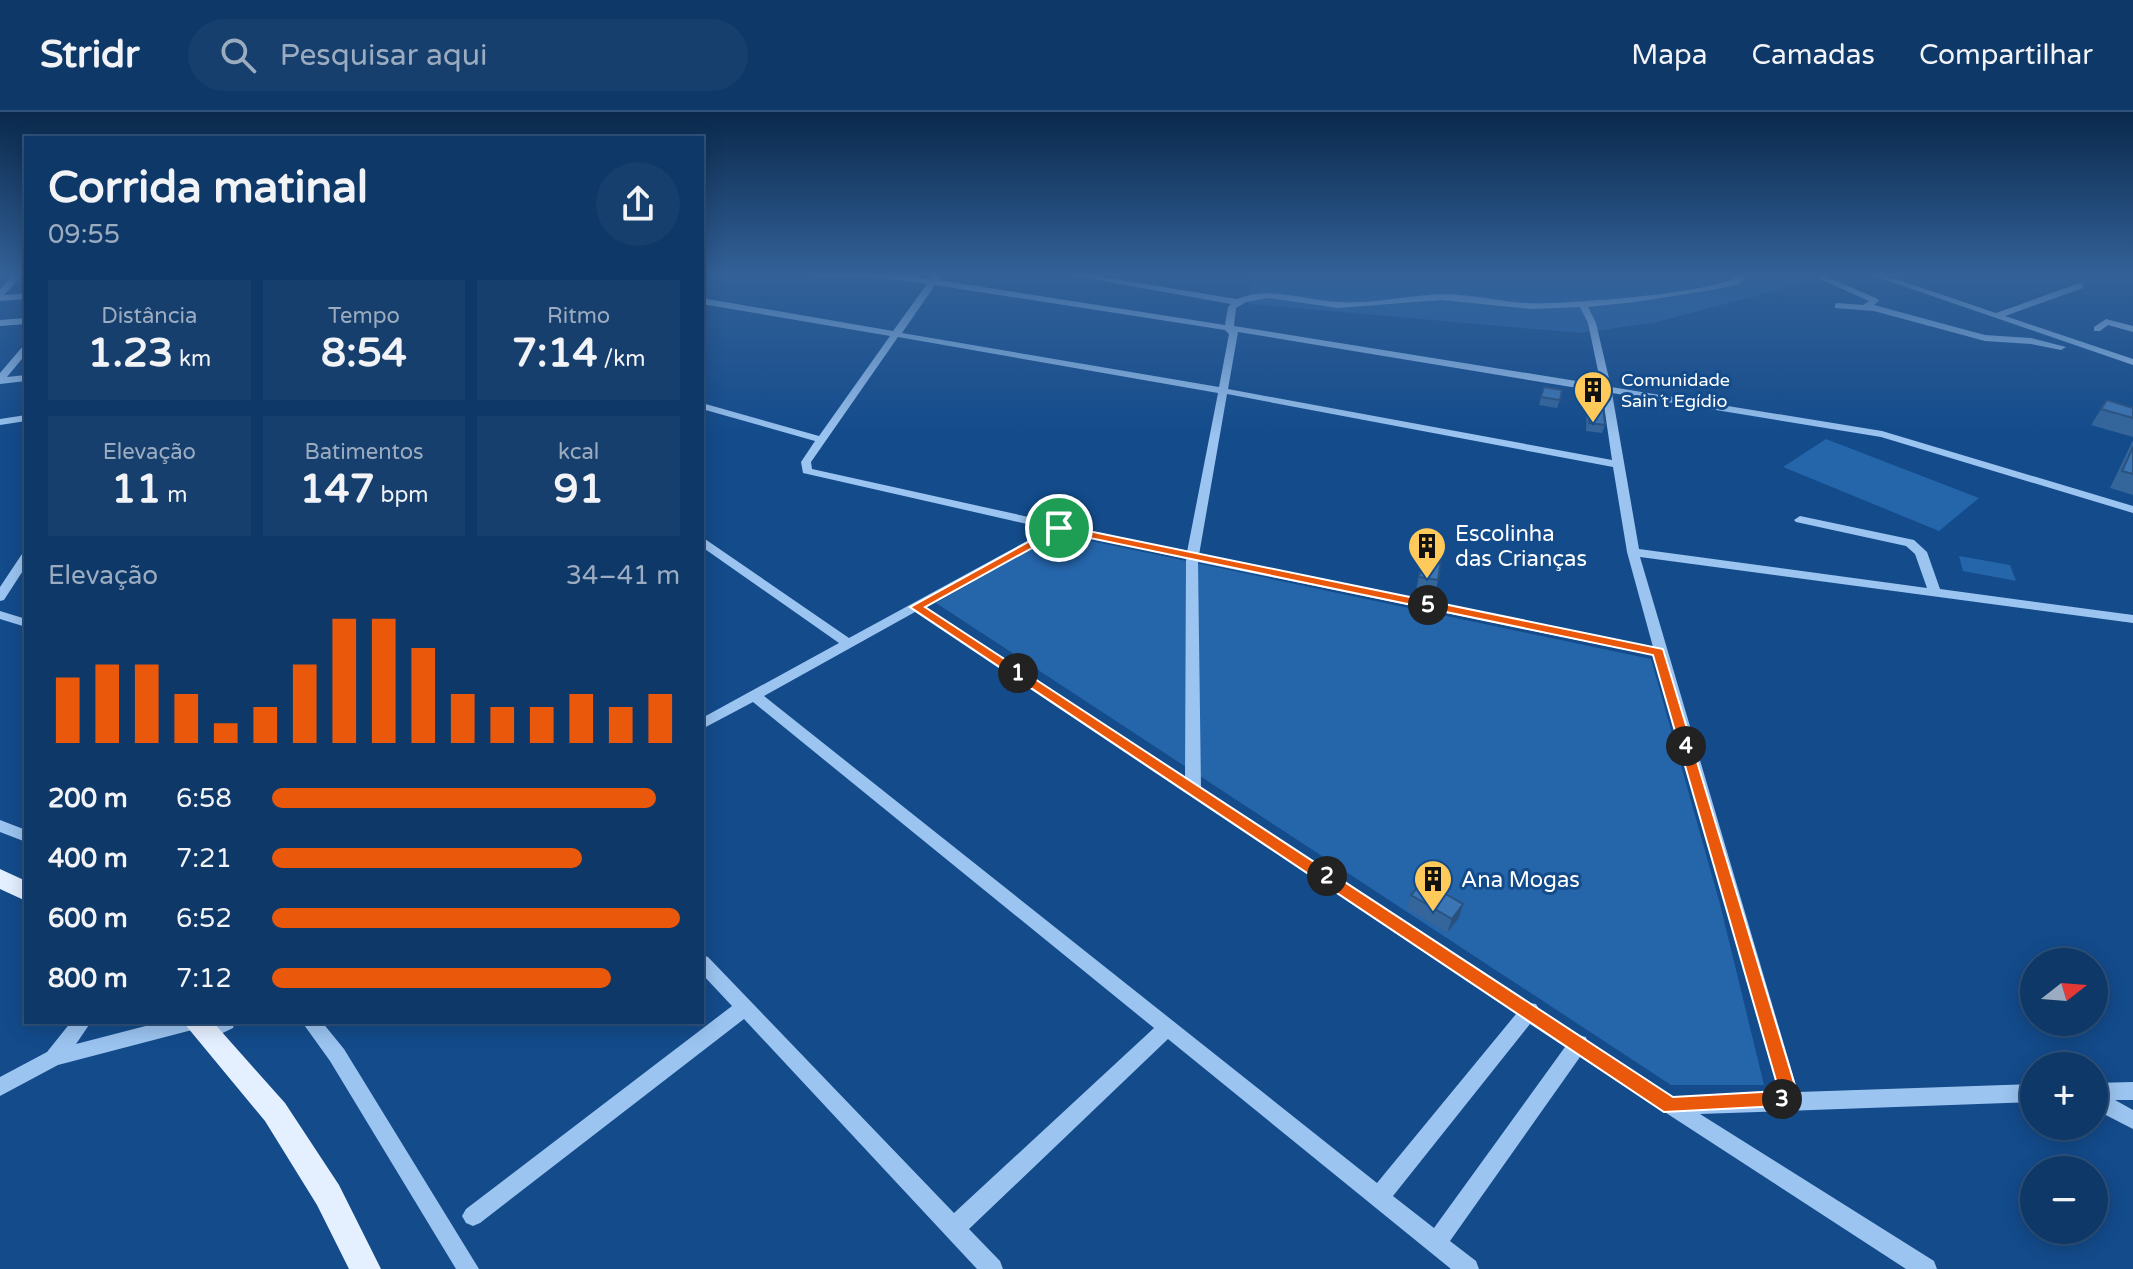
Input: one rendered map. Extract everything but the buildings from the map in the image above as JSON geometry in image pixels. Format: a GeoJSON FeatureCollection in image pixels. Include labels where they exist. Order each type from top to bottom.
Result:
{"type":"FeatureCollection","features":[{"type":"Feature","properties":{"kind":"main road"},"geometry":{"type":"LineString","coordinates":[[0,878],[24,891]]}},
{"type":"Feature","properties":{"kind":"main road"},"geometry":{"type":"LineString","coordinates":[[206,1024],[275,1112],[328,1195],[365,1269]]}},
{"type":"Feature","properties":{"kind":"street"},"geometry":{"type":"LineString","coordinates":[[862,329],[1616,464]]}},
{"type":"Feature","properties":{"kind":"street"},"geometry":{"type":"LineString","coordinates":[[900,329],[806,462],[807,471],[1192,557],[1659,652]]}},
{"type":"Feature","properties":{"kind":"street"},"geometry":{"type":"LineString","coordinates":[[1221,329],[1379,350],[1900,438],[2133,510]]}},
{"type":"Feature","properties":{"kind":"street"},"geometry":{"type":"LineString","coordinates":[[1593,329],[1633,552],[1659,652],[1790,1099]]}},
{"type":"Feature","properties":{"kind":"street"},"geometry":{"type":"LineString","coordinates":[[1951,329],[1993,340],[2090,349]]}},
{"type":"Feature","properties":{"kind":"street"},"geometry":{"type":"LineString","coordinates":[[2033,329],[2133,362]]}},
{"type":"Feature","properties":{"kind":"street"},"geometry":{"type":"LineString","coordinates":[[1193,788],[1192,557],[1232,331]]}},
{"type":"Feature","properties":{"kind":"street"},"geometry":{"type":"LineString","coordinates":[[0,380],[24,350]]}},
{"type":"Feature","properties":{"kind":"street"},"geometry":{"type":"LineString","coordinates":[[0,380],[24,378]]}},
{"type":"Feature","properties":{"kind":"street"},"geometry":{"type":"LineString","coordinates":[[704,407],[822,440]]}},
{"type":"Feature","properties":{"kind":"street"},"geometry":{"type":"LineString","coordinates":[[0,422],[24,418]]}},
{"type":"Feature","properties":{"kind":"street"},"geometry":{"type":"LineString","coordinates":[[1800,520],[1910,543],[1921,552],[1935,593]]}},
{"type":"Feature","properties":{"kind":"street"},"geometry":{"type":"LineString","coordinates":[[704,723],[1059,528]]}},
{"type":"Feature","properties":{"kind":"street"},"geometry":{"type":"LineString","coordinates":[[704,542],[849,644]]}},
{"type":"Feature","properties":{"kind":"street"},"geometry":{"type":"LineString","coordinates":[[1633,552],[2133,619]]}},
{"type":"Feature","properties":{"kind":"street"},"geometry":{"type":"LineString","coordinates":[[0,597],[21,572]]}},
{"type":"Feature","properties":{"kind":"street"},"geometry":{"type":"LineString","coordinates":[[916,607],[1530,1010],[1670,1106],[1926,1269]]}},
{"type":"Feature","properties":{"kind":"street"},"geometry":{"type":"LineString","coordinates":[[0,615],[24,622]]}},
{"type":"Feature","properties":{"kind":"street"},"geometry":{"type":"LineString","coordinates":[[753,695],[1468,1269]]}},
{"type":"Feature","properties":{"kind":"street"},"geometry":{"type":"LineString","coordinates":[[0,826],[24,835]]}},
{"type":"Feature","properties":{"kind":"street"},"geometry":{"type":"LineString","coordinates":[[704,964],[992,1269]]}},
{"type":"Feature","properties":{"kind":"street"},"geometry":{"type":"LineString","coordinates":[[473,1216],[745,1007]]}},
{"type":"Feature","properties":{"kind":"street"},"geometry":{"type":"LineString","coordinates":[[1380,1196],[1530,1010]]}},
{"type":"Feature","properties":{"kind":"street"},"geometry":{"type":"LineString","coordinates":[[54,1058],[80,1024]]}},
{"type":"Feature","properties":{"kind":"street"},"geometry":{"type":"LineString","coordinates":[[0,1087],[54,1058],[206,1024]]}},
{"type":"Feature","properties":{"kind":"street"},"geometry":{"type":"LineString","coordinates":[[313,1024],[337,1055],[468,1269]]}},
{"type":"Feature","properties":{"kind":"street"},"geometry":{"type":"LineString","coordinates":[[954,1228],[1167,1028]]}},
{"type":"Feature","properties":{"kind":"street"},"geometry":{"type":"LineString","coordinates":[[1436,1243],[1579,1043]]}},
{"type":"Feature","properties":{"kind":"street"},"geometry":{"type":"LineString","coordinates":[[2108,1092],[2133,1091]]}},
{"type":"Feature","properties":{"kind":"street"},"geometry":{"type":"LineString","coordinates":[[1670,1106],[1790,1099],[2020,1093]]}},
{"type":"Feature","properties":{"kind":"street"},"geometry":{"type":"LineString","coordinates":[[2108,1107],[2133,1120]]}},
{"type":"Feature","properties":{"kind":"shaded area"},"geometry":{"type":"Polygon","coordinates":[[[1535,329],[1609,329],[1581,333],[1535,329]]]}},
{"type":"Feature","properties":{"kind":"shaded area"},"geometry":{"type":"Polygon","coordinates":[[[1826,439],[1979,498],[1939,531],[1783,467],[1826,439]]]}},
{"type":"Feature","properties":{"kind":"shaded area"},"geometry":{"type":"Polygon","coordinates":[[[1058,534],[1651,659],[1720,904],[1764,1085],[1671,1085],[936,603],[1058,534]]]}},
{"type":"Feature","properties":{"kind":"shaded area"},"geometry":{"type":"Polygon","coordinates":[[[1959,556],[2010,565],[2016,581],[1963,571],[1959,556]]]}},
{"type":"Feature","properties":{"kind":"place","name":"Comunidade Sain´t Egídio"},"geometry":{"type":"Point","coordinates":[1593,424]}},
{"type":"Feature","properties":{"kind":"place","name":"Escolinha das Crianças"},"geometry":{"type":"Point","coordinates":[1427,580]}},
{"type":"Feature","properties":{"kind":"place","name":"Ana Mogas"},"geometry":{"type":"Point","coordinates":[1433,913]}},
{"type":"Feature","properties":{"kind":"route"},"geometry":{"type":"LineString","coordinates":[[1059,528],[1659,652],[1790,1099],[1670,1106],[1530,1010],[916,607],[1059,528]]}}]}
